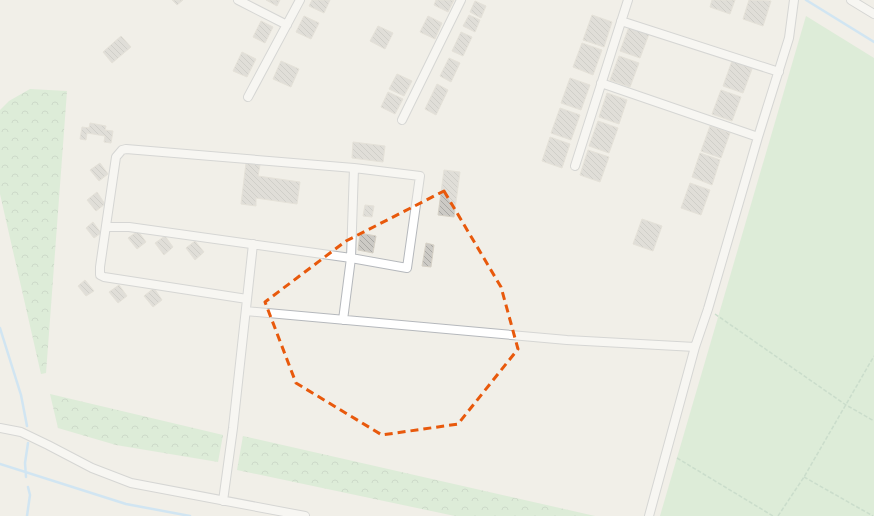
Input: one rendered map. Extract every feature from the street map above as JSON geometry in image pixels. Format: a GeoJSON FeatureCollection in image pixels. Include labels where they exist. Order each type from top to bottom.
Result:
{"type":"FeatureCollection","features":[{"type":"Feature","properties":{"kind":"street"},"geometry":{"type":"LineString","coordinates":[[238,0],[287,25]]}},
{"type":"Feature","properties":{"kind":"street"},"geometry":{"type":"LineString","coordinates":[[248,97],[300,0]]}},
{"type":"Feature","properties":{"kind":"street"},"geometry":{"type":"LineString","coordinates":[[402,120],[461,0]]}},
{"type":"Feature","properties":{"kind":"street"},"geometry":{"type":"LineString","coordinates":[[575,166],[628,0]]}},
{"type":"Feature","properties":{"kind":"street"},"geometry":{"type":"LineString","coordinates":[[650,516],[696,347],[758,137],[790,38],[794,0]]}},
{"type":"Feature","properties":{"kind":"street"},"geometry":{"type":"LineString","coordinates":[[851,0],[874,14]]}},
{"type":"Feature","properties":{"kind":"street"},"geometry":{"type":"LineString","coordinates":[[622,21],[779,72]]}},
{"type":"Feature","properties":{"kind":"street"},"geometry":{"type":"LineString","coordinates":[[601,83],[758,137]]}},
{"type":"Feature","properties":{"kind":"street"},"geometry":{"type":"LineString","coordinates":[[106,227],[129,226],[351,258],[407,268],[420,176],[354,168],[126,149],[122,150],[116,157],[100,267],[100,275],[104,277],[247,299]]}},
{"type":"Feature","properties":{"kind":"street"},"geometry":{"type":"LineString","coordinates":[[343,320],[351,258],[354,168]]}},
{"type":"Feature","properties":{"kind":"street"},"geometry":{"type":"LineString","coordinates":[[223,501],[233,428],[253,244]]}},
{"type":"Feature","properties":{"kind":"street"},"geometry":{"type":"LineString","coordinates":[[246,311],[567,340],[696,347]]}},
{"type":"Feature","properties":{"kind":"street"},"geometry":{"type":"LineString","coordinates":[[0,428],[21,432],[48,444],[92,468],[131,483],[305,516]]}},
{"type":"Feature","properties":{"kind":"path"},"geometry":{"type":"LineString","coordinates":[[708,309],[846,405],[874,421]]}},
{"type":"Feature","properties":{"kind":"path"},"geometry":{"type":"LineString","coordinates":[[778,516],[804,477],[874,356]]}},
{"type":"Feature","properties":{"kind":"path"},"geometry":{"type":"LineString","coordinates":[[677,458],[773,516]]}},
{"type":"Feature","properties":{"kind":"path"},"geometry":{"type":"LineString","coordinates":[[804,477],[873,516]]}},
{"type":"Feature","properties":{"kind":"highlighted area"},"geometry":{"type":"Polygon","coordinates":[[[444,191],[501,287],[518,349],[458,424],[382,435],[296,383],[265,302],[346,241],[444,191]]]}},
{"type":"Feature","properties":{"kind":"green space"},"geometry":{"type":"Polygon","coordinates":[[[806,16],[874,58],[874,516],[660,516],[806,16]]]}},
{"type":"Feature","properties":{"kind":"green space"},"geometry":{"type":"Polygon","coordinates":[[[30,89],[67,91],[46,373],[41,374],[0,194],[0,110],[9,101],[30,89]]]}},
{"type":"Feature","properties":{"kind":"green space"},"geometry":{"type":"Polygon","coordinates":[[[50,394],[223,435],[218,462],[116,445],[58,428],[50,394]]]}},
{"type":"Feature","properties":{"kind":"green space"},"geometry":{"type":"Polygon","coordinates":[[[243,436],[595,516],[455,516],[237,470],[243,436]]]}},
{"type":"Feature","properties":{"kind":"building"},"geometry":{"type":"Polygon","coordinates":[[[172,0],[183,0],[177,5],[172,0]]]}},
{"type":"Feature","properties":{"kind":"building"},"geometry":{"type":"Polygon","coordinates":[[[266,0],[280,0],[277,6],[266,0]]]}},
{"type":"Feature","properties":{"kind":"building"},"geometry":{"type":"Polygon","coordinates":[[[312,0],[330,0],[324,13],[309,6],[312,0]]]}},
{"type":"Feature","properties":{"kind":"building"},"geometry":{"type":"Polygon","coordinates":[[[436,0],[454,0],[448,12],[434,5],[436,0]]]}},
{"type":"Feature","properties":{"kind":"building"},"geometry":{"type":"Polygon","coordinates":[[[712,0],[735,0],[730,14],[710,7],[712,0]]]}},
{"type":"Feature","properties":{"kind":"building"},"geometry":{"type":"Polygon","coordinates":[[[749,0],[771,1],[763,26],[743,19],[749,0]]]}},
{"type":"Feature","properties":{"kind":"building"},"geometry":{"type":"Polygon","coordinates":[[[475,1],[486,6],[481,18],[470,12],[475,1]]]}},
{"type":"Feature","properties":{"kind":"building"},"geometry":{"type":"Polygon","coordinates":[[[469,15],[480,20],[475,32],[463,26],[469,15]]]}},
{"type":"Feature","properties":{"kind":"building"},"geometry":{"type":"Polygon","coordinates":[[[592,15],[612,22],[604,47],[583,40],[592,15]]]}},
{"type":"Feature","properties":{"kind":"building"},"geometry":{"type":"Polygon","coordinates":[[[304,16],[319,23],[311,39],[296,32],[304,16]]]}},
{"type":"Feature","properties":{"kind":"building"},"geometry":{"type":"Polygon","coordinates":[[[428,16],[442,23],[435,39],[420,32],[428,16]]]}},
{"type":"Feature","properties":{"kind":"building"},"geometry":{"type":"Polygon","coordinates":[[[261,21],[273,27],[265,43],[253,37],[261,21]]]}},
{"type":"Feature","properties":{"kind":"building"},"geometry":{"type":"Polygon","coordinates":[[[378,26],[393,33],[385,49],[370,41],[378,26]]]}},
{"type":"Feature","properties":{"kind":"building"},"geometry":{"type":"Polygon","coordinates":[[[629,27],[649,34],[640,58],[620,51],[629,27]]]}},
{"type":"Feature","properties":{"kind":"building"},"geometry":{"type":"Polygon","coordinates":[[[461,32],[472,37],[463,56],[452,51],[461,32]]]}},
{"type":"Feature","properties":{"kind":"building"},"geometry":{"type":"Polygon","coordinates":[[[121,36],[131,47],[112,63],[103,52],[121,36]]]}},
{"type":"Feature","properties":{"kind":"building"},"geometry":{"type":"Polygon","coordinates":[[[582,43],[602,50],[593,75],[573,67],[582,43]]]}},
{"type":"Feature","properties":{"kind":"building"},"geometry":{"type":"Polygon","coordinates":[[[242,52],[256,59],[247,77],[233,71],[242,52]]]}},
{"type":"Feature","properties":{"kind":"building"},"geometry":{"type":"Polygon","coordinates":[[[619,56],[639,63],[630,87],[610,80],[619,56]]]}},
{"type":"Feature","properties":{"kind":"building"},"geometry":{"type":"Polygon","coordinates":[[[449,58],[460,63],[451,82],[440,76],[449,58]]]}},
{"type":"Feature","properties":{"kind":"building"},"geometry":{"type":"Polygon","coordinates":[[[281,61],[299,69],[291,87],[273,79],[281,61]]]}},
{"type":"Feature","properties":{"kind":"building"},"geometry":{"type":"Polygon","coordinates":[[[732,61],[752,69],[743,93],[723,86],[732,61]]]}},
{"type":"Feature","properties":{"kind":"building"},"geometry":{"type":"Polygon","coordinates":[[[397,74],[412,81],[404,96],[389,89],[397,74]]]}},
{"type":"Feature","properties":{"kind":"building"},"geometry":{"type":"Polygon","coordinates":[[[570,78],[590,85],[581,110],[561,103],[570,78]]]}},
{"type":"Feature","properties":{"kind":"building"},"geometry":{"type":"Polygon","coordinates":[[[437,84],[448,90],[436,115],[425,109],[437,84]]]}},
{"type":"Feature","properties":{"kind":"building"},"geometry":{"type":"Polygon","coordinates":[[[721,90],[741,97],[732,121],[712,114],[721,90]]]}},
{"type":"Feature","properties":{"kind":"building"},"geometry":{"type":"Polygon","coordinates":[[[388,92],[403,99],[395,114],[381,107],[388,92]]]}},
{"type":"Feature","properties":{"kind":"building"},"geometry":{"type":"Polygon","coordinates":[[[607,93],[627,100],[619,124],[599,117],[607,93]]]}},
{"type":"Feature","properties":{"kind":"building"},"geometry":{"type":"Polygon","coordinates":[[[560,108],[580,115],[571,140],[551,133],[560,108]]]}},
{"type":"Feature","properties":{"kind":"building"},"geometry":{"type":"Polygon","coordinates":[[[598,121],[618,128],[609,153],[589,146],[598,121]]]}},
{"type":"Feature","properties":{"kind":"building"},"geometry":{"type":"Polygon","coordinates":[[[90,123],[106,126],[105,130],[113,131],[111,143],[104,142],[105,136],[87,133],[86,140],[80,139],[82,127],[89,128],[90,123]]]}},
{"type":"Feature","properties":{"kind":"building"},"geometry":{"type":"Polygon","coordinates":[[[710,126],[730,133],[721,158],[701,151],[710,126]]]}},
{"type":"Feature","properties":{"kind":"building"},"geometry":{"type":"Polygon","coordinates":[[[550,137],[570,144],[562,168],[542,161],[550,137]]]}},
{"type":"Feature","properties":{"kind":"building"},"geometry":{"type":"Polygon","coordinates":[[[353,142],[385,146],[383,162],[352,158],[353,142]]]}},
{"type":"Feature","properties":{"kind":"building"},"geometry":{"type":"Polygon","coordinates":[[[588,150],[609,157],[600,182],[580,175],[588,150]]]}},
{"type":"Feature","properties":{"kind":"building"},"geometry":{"type":"Polygon","coordinates":[[[700,153],[720,160],[712,185],[692,177],[700,153]]]}},
{"type":"Feature","properties":{"kind":"building"},"geometry":{"type":"Polygon","coordinates":[[[100,163],[108,174],[99,181],[90,170],[100,163]]]}},
{"type":"Feature","properties":{"kind":"building"},"geometry":{"type":"Polygon","coordinates":[[[246,163],[260,165],[258,176],[300,182],[297,204],[256,198],[256,206],[241,204],[246,163]]]}},
{"type":"Feature","properties":{"kind":"building"},"geometry":{"type":"Polygon","coordinates":[[[444,170],[460,172],[454,217],[438,215],[444,170]]]}},
{"type":"Feature","properties":{"kind":"building"},"geometry":{"type":"Polygon","coordinates":[[[690,183],[710,190],[701,215],[681,208],[690,183]]]}},
{"type":"Feature","properties":{"kind":"building"},"geometry":{"type":"Polygon","coordinates":[[[97,192],[105,204],[96,211],[87,200],[97,192]]]}},
{"type":"Feature","properties":{"kind":"building"},"geometry":{"type":"Polygon","coordinates":[[[365,205],[374,206],[372,217],[363,216],[365,205]]]}},
{"type":"Feature","properties":{"kind":"building"},"geometry":{"type":"Polygon","coordinates":[[[642,219],[662,226],[653,251],[633,244],[642,219]]]}},
{"type":"Feature","properties":{"kind":"building"},"geometry":{"type":"Polygon","coordinates":[[[93,222],[101,233],[94,238],[86,228],[93,222]]]}},
{"type":"Feature","properties":{"kind":"building"},"geometry":{"type":"Polygon","coordinates":[[[138,231],[146,242],[137,249],[128,238],[138,231]]]}},
{"type":"Feature","properties":{"kind":"building"},"geometry":{"type":"Polygon","coordinates":[[[360,233],[376,236],[373,253],[358,250],[360,233]]]}},
{"type":"Feature","properties":{"kind":"building"},"geometry":{"type":"Polygon","coordinates":[[[165,236],[173,247],[164,255],[155,243],[165,236]]]}},
{"type":"Feature","properties":{"kind":"building"},"geometry":{"type":"Polygon","coordinates":[[[195,241],[204,252],[195,260],[186,248],[195,241]]]}},
{"type":"Feature","properties":{"kind":"building"},"geometry":{"type":"Polygon","coordinates":[[[426,243],[434,245],[431,267],[422,266],[426,243]]]}},
{"type":"Feature","properties":{"kind":"building"},"geometry":{"type":"Polygon","coordinates":[[[85,280],[94,291],[86,296],[78,286],[85,280]]]}},
{"type":"Feature","properties":{"kind":"building"},"geometry":{"type":"Polygon","coordinates":[[[119,285],[127,296],[118,303],[109,292],[119,285]]]}},
{"type":"Feature","properties":{"kind":"building"},"geometry":{"type":"Polygon","coordinates":[[[154,288],[162,300],[153,307],[144,296],[154,288]]]}},
{"type":"Feature","properties":{"kind":"waterway"},"geometry":{"type":"LineString","coordinates":[[806,0],[874,42]]}},
{"type":"Feature","properties":{"kind":"waterway"},"geometry":{"type":"LineString","coordinates":[[0,328],[21,395],[27,426]]}},
{"type":"Feature","properties":{"kind":"waterway"},"geometry":{"type":"LineString","coordinates":[[26,477],[25,463],[28,443]]}},
{"type":"Feature","properties":{"kind":"waterway"},"geometry":{"type":"LineString","coordinates":[[0,464],[126,504],[190,516]]}},
{"type":"Feature","properties":{"kind":"waterway"},"geometry":{"type":"LineString","coordinates":[[27,516],[30,495],[28,487]]}}]}
